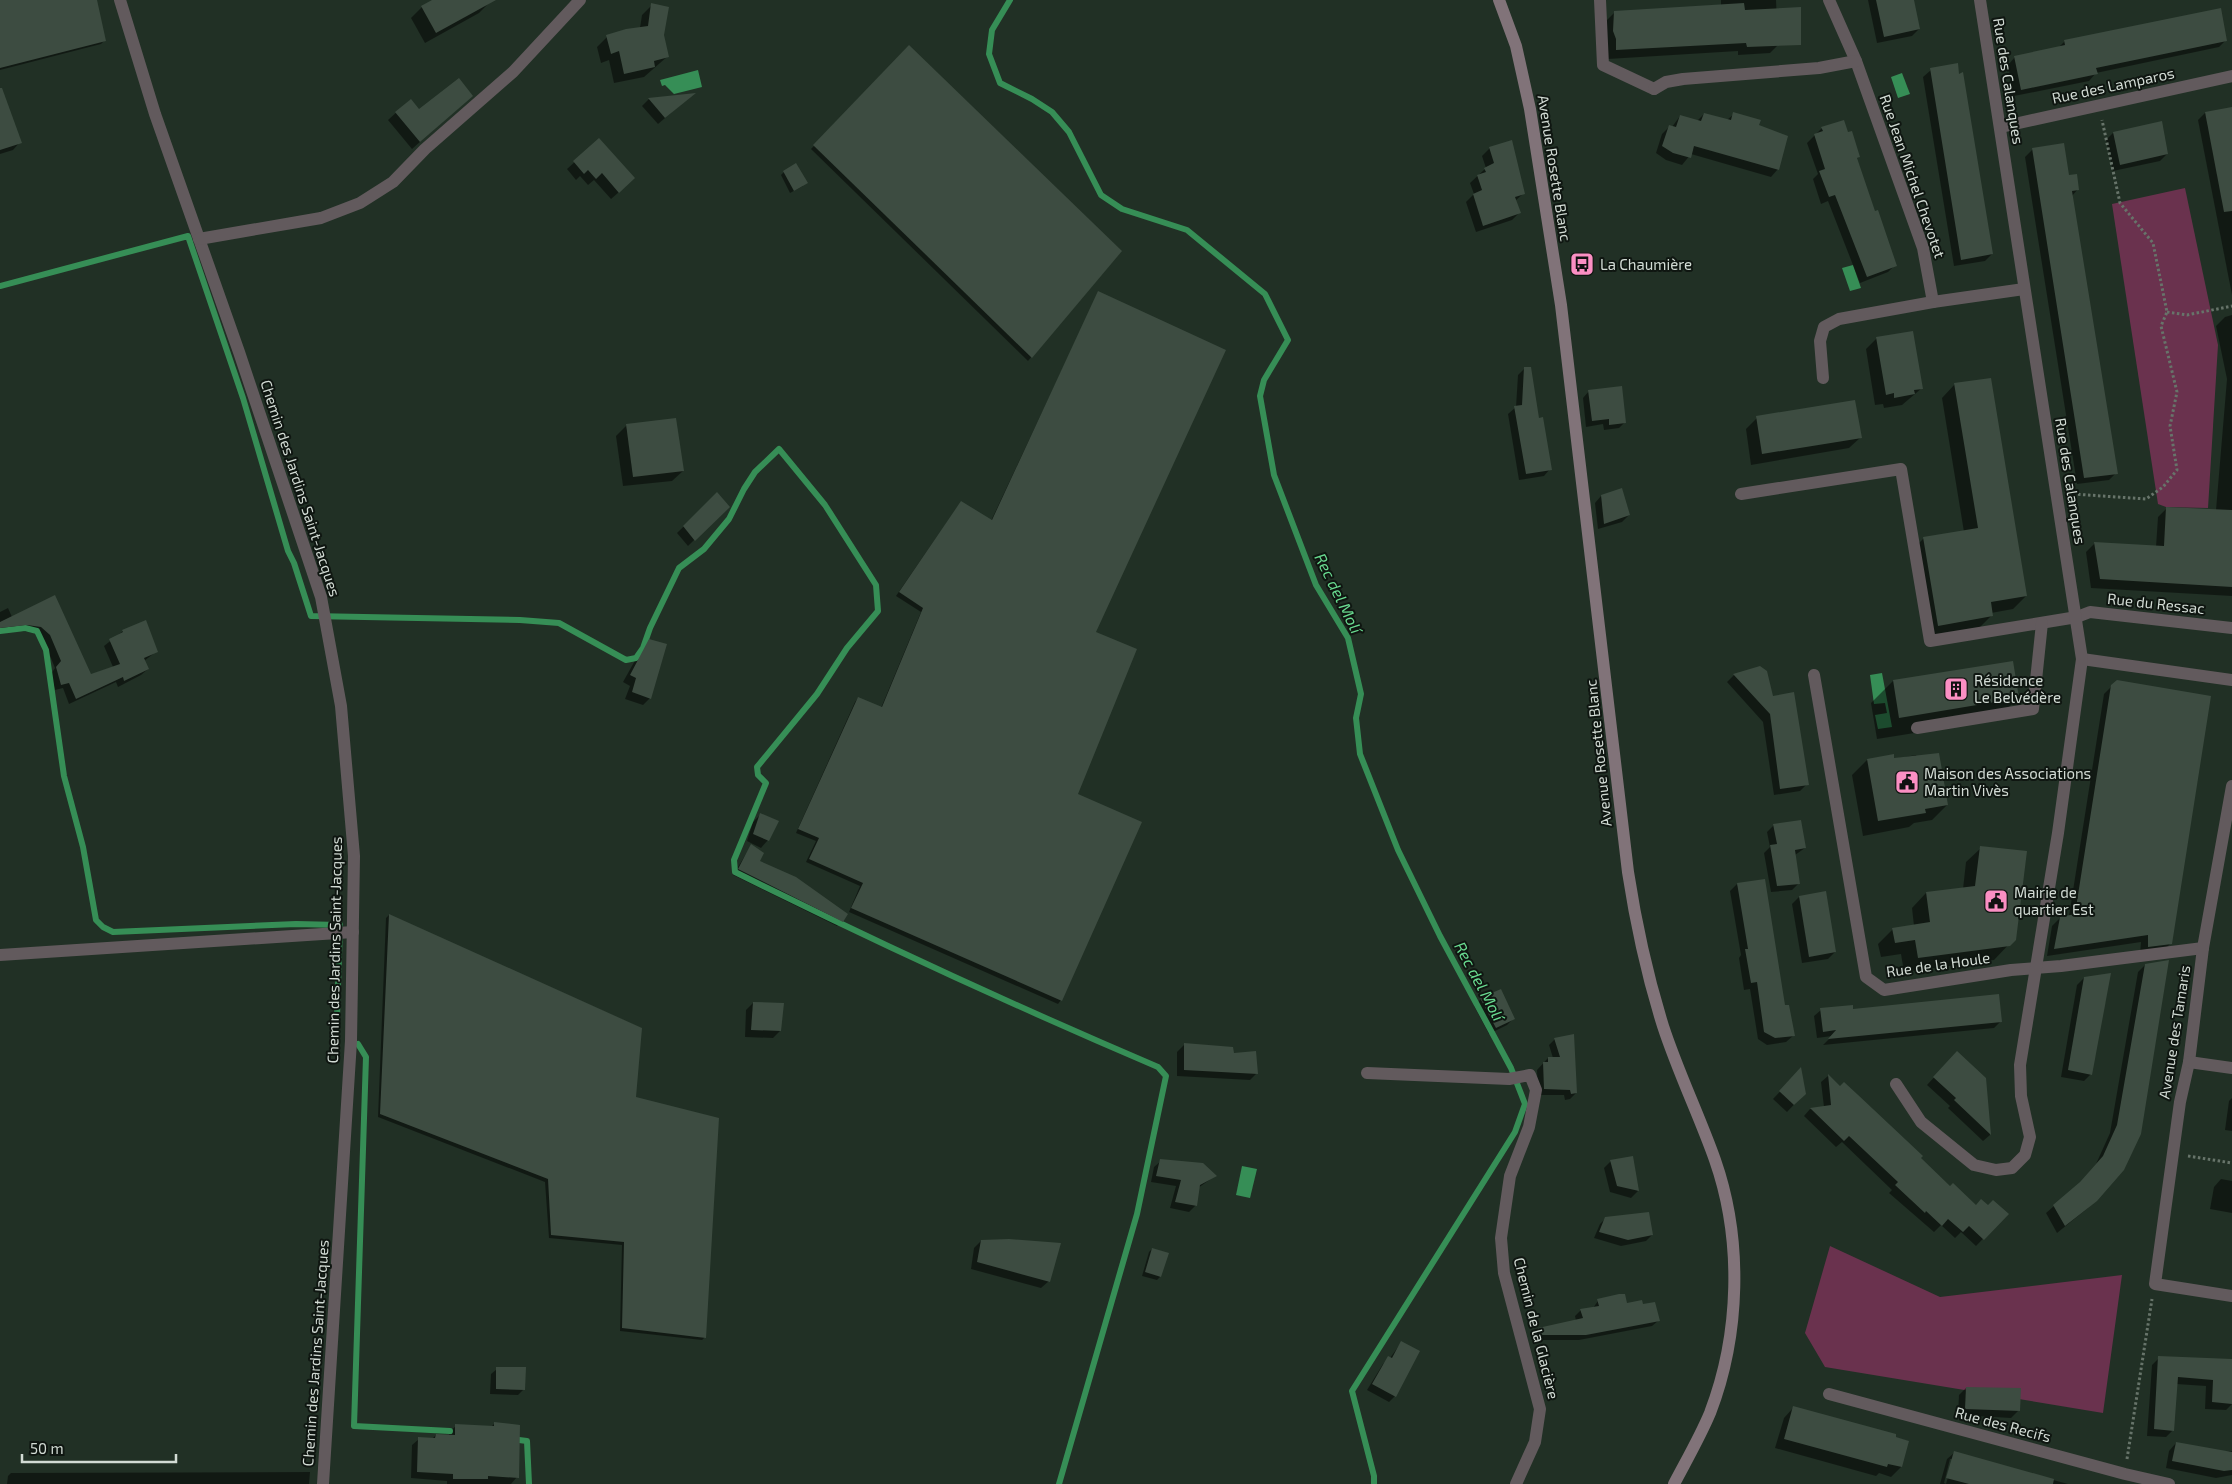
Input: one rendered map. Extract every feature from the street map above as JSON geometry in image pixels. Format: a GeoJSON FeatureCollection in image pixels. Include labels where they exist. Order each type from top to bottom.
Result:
{"type":"FeatureCollection","features":[{"type":"Feature","properties":{"kind":"main road","name":"Avenue Rosette Blanc"},"geometry":{"type":"LineString","coordinates":[[1499,0],[1516,46],[1530,109],[1561,305],[1628,872],[1640,943],[1664,1028],[1716,1162],[1728,1212],[1733,1260],[1734,1306],[1730,1336],[1710,1413],[1674,1484]]}},
{"type":"Feature","properties":{"kind":"street","name":"Chemin des Jardins Saint-Jacques"},"geometry":{"type":"LineString","coordinates":[[120,0],[155,114],[321,597],[340,706],[354,856],[342,932],[351,1041],[323,1484]]}},
{"type":"Feature","properties":{"kind":"street"},"geometry":{"type":"LineString","coordinates":[[199,239],[321,218],[360,203],[393,182],[425,149],[513,72],[580,0]]}},
{"type":"Feature","properties":{"kind":"street"},"geometry":{"type":"LineString","coordinates":[[1600,0],[1603,65],[1654,89],[1666,82],[1683,79],[1819,68],[1856,61]]}},
{"type":"Feature","properties":{"kind":"street","name":"Rue Jean Michel Chevotet"},"geometry":{"type":"LineString","coordinates":[[1829,0],[1856,61],[1923,248],[1933,302]]}},
{"type":"Feature","properties":{"kind":"street","name":"Rue des Calanques"},"geometry":{"type":"LineString","coordinates":[[1896,1084],[1921,1122],[1974,1165],[1996,1170],[2012,1168],[2025,1155],[2030,1137],[2021,1096],[2020,1065],[2058,833],[2082,659],[1980,0]]}},
{"type":"Feature","properties":{"kind":"street","name":"Rue des Lamparos"},"geometry":{"type":"LineString","coordinates":[[2001,127],[2232,76]]}},
{"type":"Feature","properties":{"kind":"street"},"geometry":{"type":"LineString","coordinates":[[1823,378],[1820,341],[1824,327],[1840,319],[1933,302],[2024,289]]}},
{"type":"Feature","properties":{"kind":"street","name":"Rue du Ressac"},"geometry":{"type":"LineString","coordinates":[[1741,494],[1901,469],[1930,641],[2077,617],[2090,612],[2232,628]]}},
{"type":"Feature","properties":{"kind":"street"},"geometry":{"type":"LineString","coordinates":[[1917,728],[2033,709],[2042,623]]}},
{"type":"Feature","properties":{"kind":"street"},"geometry":{"type":"LineString","coordinates":[[2082,659],[2232,680]]}},
{"type":"Feature","properties":{"kind":"street","name":"Rue de la Houle"},"geometry":{"type":"LineString","coordinates":[[1814,675],[1866,977],[1884,990],[2035,967],[2061,966],[2203,948]]}},
{"type":"Feature","properties":{"kind":"street","name":"Avenue des Tamaris"},"geometry":{"type":"LineString","coordinates":[[2155,1284],[2180,1102],[2189,1062],[2203,948],[2232,786]]}},
{"type":"Feature","properties":{"kind":"street"},"geometry":{"type":"LineString","coordinates":[[0,955],[342,932]]}},
{"type":"Feature","properties":{"kind":"street"},"geometry":{"type":"LineString","coordinates":[[2189,1062],[2232,1068]]}},
{"type":"Feature","properties":{"kind":"street","name":"Chemin de la Glacière"},"geometry":{"type":"LineString","coordinates":[[1367,1073],[1514,1078],[1530,1075],[1536,1090],[1529,1127],[1510,1176],[1501,1238],[1504,1274],[1540,1409],[1535,1442],[1516,1484]]}},
{"type":"Feature","properties":{"kind":"street"},"geometry":{"type":"LineString","coordinates":[[2155,1284],[2232,1296]]}},
{"type":"Feature","properties":{"kind":"street","name":"Rue des Recifs"},"geometry":{"type":"LineString","coordinates":[[1829,1394],[2125,1474],[2148,1482],[2169,1484]]}},
{"type":"Feature","properties":{"kind":"path"},"geometry":{"type":"LineString","coordinates":[[2057,492],[2146,499],[2163,487],[2177,470],[2170,426],[2178,392],[2161,326],[2167,312],[2153,243],[2120,203],[2098,105]]}},
{"type":"Feature","properties":{"kind":"path"},"geometry":{"type":"LineString","coordinates":[[2167,312],[2187,315],[2232,306]]}},
{"type":"Feature","properties":{"kind":"path"},"geometry":{"type":"LineString","coordinates":[[2174,1154],[2232,1163]]}},
{"type":"Feature","properties":{"kind":"path"},"geometry":{"type":"LineString","coordinates":[[2125,1474],[2155,1284]]}},
{"type":"Feature","properties":{"kind":"shaded area"},"geometry":{"type":"Polygon","coordinates":[[[698,70],[702,87],[674,94],[665,85],[662,86],[660,80],[698,70]]]}},
{"type":"Feature","properties":{"kind":"shaded area"},"geometry":{"type":"Polygon","coordinates":[[[1902,73],[1910,94],[1898,98],[1891,77],[1902,73]]]}},
{"type":"Feature","properties":{"kind":"shaded area"},"geometry":{"type":"Polygon","coordinates":[[[2185,188],[2218,345],[2208,508],[2166,507],[2158,504],[2112,204],[2185,188]]]}},
{"type":"Feature","properties":{"kind":"shaded area"},"geometry":{"type":"Polygon","coordinates":[[[1853,265],[1861,288],[1850,291],[1842,268],[1853,265]]]}},
{"type":"Feature","properties":{"kind":"shaded area"},"geometry":{"type":"Polygon","coordinates":[[[1882,673],[1892,727],[1878,729],[1875,715],[1887,713],[1885,703],[1874,704],[1870,675],[1882,673]]]}},
{"type":"Feature","properties":{"kind":"shaded area"},"geometry":{"type":"Polygon","coordinates":[[[1242,1166],[1257,1169],[1250,1198],[1236,1195],[1242,1166]]]}},
{"type":"Feature","properties":{"kind":"shaded area"},"geometry":{"type":"Polygon","coordinates":[[[1830,1246],[1940,1297],[2122,1275],[2103,1413],[1825,1367],[1805,1333],[1830,1246]]]}},
{"type":"Feature","properties":{"kind":"building"},"geometry":{"type":"Polygon","coordinates":[[[0,0],[97,0],[106,41],[0,68],[0,0]]]}},
{"type":"Feature","properties":{"kind":"building"},"geometry":{"type":"Polygon","coordinates":[[[432,0],[496,0],[436,33],[421,6],[432,0]]]}},
{"type":"Feature","properties":{"kind":"building"},"geometry":{"type":"Polygon","coordinates":[[[1876,0],[1914,0],[1920,29],[1884,37],[1876,0]]]}},
{"type":"Feature","properties":{"kind":"building"},"geometry":{"type":"Polygon","coordinates":[[[651,3],[669,7],[664,35],[669,57],[654,61],[655,67],[624,74],[619,51],[611,54],[606,35],[626,29],[648,26],[651,3]]]}},
{"type":"Feature","properties":{"kind":"building"},"geometry":{"type":"Polygon","coordinates":[[[1744,3],[1745,10],[1801,7],[1801,45],[1747,47],[1746,43],[1616,50],[1616,39],[1613,31],[1614,11],[1744,3]]]}},
{"type":"Feature","properties":{"kind":"building"},"geometry":{"type":"Polygon","coordinates":[[[2221,8],[2227,41],[2096,68],[2098,74],[2021,90],[2014,56],[2065,45],[2064,40],[2221,8]]]}},
{"type":"Feature","properties":{"kind":"building"},"geometry":{"type":"Polygon","coordinates":[[[909,45],[1122,251],[1032,358],[813,145],[909,45]]]}},
{"type":"Feature","properties":{"kind":"building"},"geometry":{"type":"Polygon","coordinates":[[[1958,63],[1959,74],[1963,72],[1993,254],[1961,260],[1930,68],[1958,63]]]}},
{"type":"Feature","properties":{"kind":"building"},"geometry":{"type":"Polygon","coordinates":[[[459,78],[473,96],[420,142],[395,112],[411,99],[419,109],[459,78]]]}},
{"type":"Feature","properties":{"kind":"building"},"geometry":{"type":"Polygon","coordinates":[[[0,88],[2,88],[22,143],[0,150],[0,88]]]}},
{"type":"Feature","properties":{"kind":"building"},"geometry":{"type":"Polygon","coordinates":[[[696,93],[665,118],[648,98],[696,93]]]}},
{"type":"Feature","properties":{"kind":"building"},"geometry":{"type":"Polygon","coordinates":[[[2232,107],[2232,211],[2224,212],[2205,112],[2232,107]]]}},
{"type":"Feature","properties":{"kind":"building"},"geometry":{"type":"Polygon","coordinates":[[[1733,112],[1761,120],[1759,125],[1788,136],[1779,170],[1694,146],[1691,158],[1673,153],[1662,146],[1669,125],[1676,127],[1680,115],[1701,121],[1704,113],[1731,120],[1733,112]]]}},
{"type":"Feature","properties":{"kind":"building"},"geometry":{"type":"Polygon","coordinates":[[[1844,120],[1848,132],[1852,131],[1860,157],[1857,158],[1875,211],[1878,210],[1897,266],[1867,277],[1835,195],[1829,197],[1819,171],[1825,169],[1814,134],[1823,131],[1821,127],[1844,120]]]}},
{"type":"Feature","properties":{"kind":"building"},"geometry":{"type":"Polygon","coordinates":[[[2162,121],[2168,154],[2120,165],[2113,132],[2162,121]]]}},
{"type":"Feature","properties":{"kind":"building"},"geometry":{"type":"Polygon","coordinates":[[[599,138],[635,178],[619,193],[602,173],[596,179],[588,170],[584,174],[573,161],[599,138]]]}},
{"type":"Feature","properties":{"kind":"building"},"geometry":{"type":"Polygon","coordinates":[[[1512,140],[1525,194],[1515,197],[1521,213],[1483,226],[1473,194],[1482,190],[1477,175],[1486,172],[1484,168],[1494,163],[1489,147],[1512,140]]]}},
{"type":"Feature","properties":{"kind":"building"},"geometry":{"type":"Polygon","coordinates":[[[2064,143],[2069,175],[2077,174],[2079,190],[2072,191],[2118,474],[2084,478],[2032,148],[2064,143]]]}},
{"type":"Feature","properties":{"kind":"building"},"geometry":{"type":"Polygon","coordinates":[[[796,163],[808,183],[794,191],[783,171],[796,163]]]}},
{"type":"Feature","properties":{"kind":"building"},"geometry":{"type":"Polygon","coordinates":[[[1098,291],[1226,350],[1096,632],[1137,649],[1078,794],[1142,822],[1062,1001],[851,908],[863,883],[809,859],[819,838],[798,829],[858,697],[882,707],[923,608],[899,592],[961,501],[992,520],[1098,291]]]}},
{"type":"Feature","properties":{"kind":"building"},"geometry":{"type":"Polygon","coordinates":[[[1913,331],[1923,389],[1914,390],[1915,394],[1894,398],[1894,393],[1886,395],[1876,337],[1913,331]]]}},
{"type":"Feature","properties":{"kind":"building"},"geometry":{"type":"Polygon","coordinates":[[[1524,367],[1531,367],[1539,418],[1543,417],[1552,470],[1526,474],[1514,406],[1522,405],[1524,367]]]}},
{"type":"Feature","properties":{"kind":"building"},"geometry":{"type":"Polygon","coordinates":[[[1991,378],[2027,596],[1991,602],[1993,616],[1938,626],[1923,537],[1978,528],[1954,383],[1991,378]]]}},
{"type":"Feature","properties":{"kind":"building"},"geometry":{"type":"Polygon","coordinates":[[[1622,386],[1626,423],[1609,425],[1609,419],[1592,421],[1588,390],[1622,386]]]}},
{"type":"Feature","properties":{"kind":"building"},"geometry":{"type":"Polygon","coordinates":[[[1855,400],[1862,438],[1762,454],[1756,416],[1855,400]]]}},
{"type":"Feature","properties":{"kind":"building"},"geometry":{"type":"Polygon","coordinates":[[[676,418],[684,471],[633,477],[626,424],[676,418]]]}},
{"type":"Feature","properties":{"kind":"building"},"geometry":{"type":"Polygon","coordinates":[[[1622,488],[1630,515],[1604,524],[1601,495],[1622,488]]]}},
{"type":"Feature","properties":{"kind":"building"},"geometry":{"type":"Polygon","coordinates":[[[717,492],[730,507],[695,541],[683,526],[717,492]]]}},
{"type":"Feature","properties":{"kind":"building"},"geometry":{"type":"Polygon","coordinates":[[[2166,507],[2232,510],[2232,587],[2100,579],[2094,542],[2164,546],[2166,507]]]}},
{"type":"Feature","properties":{"kind":"building"},"geometry":{"type":"Polygon","coordinates":[[[55,595],[91,674],[120,664],[109,639],[123,632],[122,630],[146,620],[158,652],[144,658],[149,669],[124,681],[123,677],[76,699],[69,683],[61,685],[56,667],[61,661],[50,635],[41,627],[27,625],[0,628],[0,622],[55,595]]]}},
{"type":"Feature","properties":{"kind":"building"},"geometry":{"type":"Polygon","coordinates":[[[649,639],[667,644],[651,699],[632,692],[636,678],[630,675],[649,639]]]}},
{"type":"Feature","properties":{"kind":"building","name":"Résidence Le Belvédère"},"geometry":{"type":"Polygon","coordinates":[[[2013,661],[2019,698],[1899,718],[1893,680],[2013,661]]]}},
{"type":"Feature","properties":{"kind":"building"},"geometry":{"type":"Polygon","coordinates":[[[1760,666],[1767,671],[1773,696],[1794,692],[1809,785],[1780,789],[1770,714],[1733,674],[1760,666]]]}},
{"type":"Feature","properties":{"kind":"building"},"geometry":{"type":"Polygon","coordinates":[[[2117,680],[2211,696],[2172,944],[2148,947],[2148,935],[2054,949],[2060,917],[2075,914],[2111,685],[2117,680]]]}},
{"type":"Feature","properties":{"kind":"building","name":"Maison des Associations Martin Vivès"},"geometry":{"type":"Polygon","coordinates":[[[1939,753],[1948,805],[1925,809],[1926,813],[1878,821],[1867,759],[1894,754],[1894,758],[1939,753]]]}},
{"type":"Feature","properties":{"kind":"building"},"geometry":{"type":"Polygon","coordinates":[[[760,813],[779,821],[769,841],[753,834],[760,813]]]}},
{"type":"Feature","properties":{"kind":"building"},"geometry":{"type":"Polygon","coordinates":[[[1801,820],[1806,848],[1795,850],[1800,884],[1777,886],[1770,845],[1777,844],[1773,824],[1801,820]]]}},
{"type":"Feature","properties":{"kind":"building"},"geometry":{"type":"Polygon","coordinates":[[[751,844],[764,853],[760,861],[796,877],[848,914],[843,922],[738,869],[751,844]]]}},
{"type":"Feature","properties":{"kind":"building","name":"Mairie de quartier Est"},"geometry":{"type":"Polygon","coordinates":[[[1980,846],[2027,851],[2016,940],[2010,946],[1918,958],[1915,940],[1895,943],[1892,928],[1930,922],[1926,892],[1975,886],[1980,846]]]}},
{"type":"Feature","properties":{"kind":"building"},"geometry":{"type":"Polygon","coordinates":[[[1765,879],[1785,1005],[1789,1005],[1795,1036],[1775,1038],[1764,1032],[1757,982],[1751,983],[1745,949],[1748,949],[1737,883],[1765,879]]]}},
{"type":"Feature","properties":{"kind":"building"},"geometry":{"type":"Polygon","coordinates":[[[1826,891],[1836,952],[1809,957],[1799,896],[1826,891]]]}},
{"type":"Feature","properties":{"kind":"building"},"geometry":{"type":"Polygon","coordinates":[[[389,914],[642,1028],[636,1097],[719,1118],[706,1338],[622,1328],[624,1242],[551,1235],[548,1179],[380,1114],[389,914]]]}},
{"type":"Feature","properties":{"kind":"building"},"geometry":{"type":"Polygon","coordinates":[[[2169,960],[2141,1134],[2124,1170],[2097,1201],[2065,1226],[2053,1205],[2080,1182],[2103,1156],[2117,1125],[2145,964],[2169,960]]]}},
{"type":"Feature","properties":{"kind":"building"},"geometry":{"type":"Polygon","coordinates":[[[2111,973],[2092,1075],[2068,1070],[2084,977],[2111,973]]]}},
{"type":"Feature","properties":{"kind":"building"},"geometry":{"type":"Polygon","coordinates":[[[1501,989],[1515,1019],[1496,1028],[1480,998],[1501,989]]]}},
{"type":"Feature","properties":{"kind":"building"},"geometry":{"type":"Polygon","coordinates":[[[1999,994],[2002,1022],[1828,1039],[1836,1030],[1823,1032],[1820,1008],[1853,1005],[1853,1009],[1999,994]]]}},
{"type":"Feature","properties":{"kind":"building"},"geometry":{"type":"Polygon","coordinates":[[[753,1002],[784,1003],[781,1031],[751,1030],[753,1002]]]}},
{"type":"Feature","properties":{"kind":"building"},"geometry":{"type":"Polygon","coordinates":[[[1574,1034],[1577,1093],[1571,1094],[1570,1090],[1544,1089],[1543,1062],[1548,1062],[1548,1057],[1560,1057],[1554,1038],[1574,1034]]]}},
{"type":"Feature","properties":{"kind":"building"},"geometry":{"type":"Polygon","coordinates":[[[1184,1043],[1233,1047],[1234,1053],[1256,1051],[1258,1074],[1184,1070],[1184,1043]]]}},
{"type":"Feature","properties":{"kind":"building"},"geometry":{"type":"Polygon","coordinates":[[[1957,1051],[1986,1078],[1991,1135],[1933,1077],[1957,1051]]]}},
{"type":"Feature","properties":{"kind":"building"},"geometry":{"type":"Polygon","coordinates":[[[1801,1067],[1806,1094],[1794,1105],[1779,1091],[1801,1067]]]}},
{"type":"Feature","properties":{"kind":"building"},"geometry":{"type":"Polygon","coordinates":[[[1828,1074],[1840,1086],[1844,1082],[1923,1156],[1921,1158],[1950,1186],[1953,1183],[1976,1205],[1981,1199],[1988,1205],[1993,1200],[2009,1214],[1984,1240],[1969,1226],[1963,1232],[1948,1219],[1942,1226],[1926,1211],[1925,1213],[1895,1185],[1898,1182],[1849,1136],[1844,1141],[1810,1108],[1831,1105],[1828,1074]]]}},
{"type":"Feature","properties":{"kind":"building"},"geometry":{"type":"Polygon","coordinates":[[[1633,1156],[1639,1191],[1617,1186],[1610,1160],[1633,1156]]]}},
{"type":"Feature","properties":{"kind":"building"},"geometry":{"type":"Polygon","coordinates":[[[1160,1159],[1203,1163],[1217,1176],[1200,1185],[1197,1206],[1175,1202],[1181,1180],[1156,1176],[1160,1159]]]}},
{"type":"Feature","properties":{"kind":"building"},"geometry":{"type":"Polygon","coordinates":[[[1649,1212],[1653,1235],[1628,1240],[1599,1232],[1605,1217],[1649,1212]]]}},
{"type":"Feature","properties":{"kind":"building"},"geometry":{"type":"Polygon","coordinates":[[[1009,1239],[1061,1243],[1050,1282],[977,1262],[981,1240],[1009,1239]]]}},
{"type":"Feature","properties":{"kind":"building"},"geometry":{"type":"Polygon","coordinates":[[[1152,1248],[1169,1253],[1161,1277],[1145,1272],[1152,1248]]]}},
{"type":"Feature","properties":{"kind":"building"},"geometry":{"type":"Polygon","coordinates":[[[1625,1294],[1627,1303],[1642,1300],[1643,1304],[1655,1302],[1660,1321],[1586,1335],[1539,1335],[1538,1328],[1583,1318],[1580,1309],[1599,1306],[1597,1299],[1625,1294]]]}},
{"type":"Feature","properties":{"kind":"building"},"geometry":{"type":"Polygon","coordinates":[[[1401,1341],[1420,1351],[1396,1397],[1372,1384],[1388,1356],[1392,1358],[1401,1341]]]}},
{"type":"Feature","properties":{"kind":"building"},"geometry":{"type":"Polygon","coordinates":[[[2158,1356],[2232,1359],[2232,1404],[2212,1402],[2213,1380],[2178,1377],[2174,1431],[2154,1429],[2158,1356]]]}},
{"type":"Feature","properties":{"kind":"building"},"geometry":{"type":"Polygon","coordinates":[[[496,1367],[526,1367],[525,1390],[496,1389],[496,1367]]]}},
{"type":"Feature","properties":{"kind":"building"},"geometry":{"type":"Polygon","coordinates":[[[1966,1387],[2021,1388],[2020,1411],[1965,1409],[1966,1387]]]}},
{"type":"Feature","properties":{"kind":"building"},"geometry":{"type":"Polygon","coordinates":[[[1793,1406],[1896,1434],[1896,1437],[1909,1441],[1902,1467],[1888,1464],[1887,1467],[1784,1439],[1793,1406]]]}},
{"type":"Feature","properties":{"kind":"building"},"geometry":{"type":"Polygon","coordinates":[[[494,1422],[520,1425],[519,1478],[488,1476],[488,1479],[453,1479],[453,1474],[417,1472],[418,1437],[435,1438],[436,1434],[455,1435],[455,1424],[494,1426],[494,1422]]]}},
{"type":"Feature","properties":{"kind":"building"},"geometry":{"type":"Polygon","coordinates":[[[2176,1442],[2232,1452],[2232,1470],[2224,1471],[2172,1461],[2176,1442]]]}},
{"type":"Feature","properties":{"kind":"building"},"geometry":{"type":"Polygon","coordinates":[[[1954,1451],[2054,1479],[2053,1484],[1969,1484],[1946,1478],[1954,1451]]]}},
{"type":"Feature","properties":{"kind":"waterway","name":"Rec del Molí"},"geometry":{"type":"LineString","coordinates":[[1010,0],[992,30],[989,54],[1000,83],[1032,99],[1052,112],[1069,132],[1101,195],[1122,209],[1187,230],[1265,294],[1288,340],[1264,380],[1260,396],[1274,475],[1316,585],[1348,638],[1361,694],[1356,718],[1360,754],[1398,850],[1440,936],[1511,1068],[1525,1104],[1515,1132],[1352,1391],[1374,1476],[1374,1484]]}},
{"type":"Feature","properties":{"kind":"waterway"},"geometry":{"type":"LineString","coordinates":[[0,286],[188,236],[243,398],[288,551],[294,563],[311,616],[520,620],[559,623],[626,660],[636,658],[643,648],[650,628],[679,568],[704,549],[729,519],[755,472],[779,449],[825,505],[876,585],[878,611],[847,648],[817,694],[757,767],[758,775],[766,783],[734,860],[735,872],[945,972],[1158,1067],[1166,1076],[1137,1214],[1059,1484]]}},
{"type":"Feature","properties":{"kind":"waterway"},"geometry":{"type":"LineString","coordinates":[[0,631],[25,628],[37,631],[46,650],[64,776],[83,847],[96,920],[103,927],[113,932],[296,924],[340,925],[336,1046]]}},
{"type":"Feature","properties":{"kind":"waterway"},"geometry":{"type":"LineString","coordinates":[[358,1044],[366,1057],[354,1426],[450,1431]]}},
{"type":"Feature","properties":{"kind":"waterway"},"geometry":{"type":"LineString","coordinates":[[511,1439],[527,1441],[529,1484]]}},
{"type":"Feature","properties":{"kind":"place","name":"La Chaumière"},"geometry":{"type":"Point","coordinates":[1582,264]}},
{"type":"Feature","properties":{"kind":"place","name":"Résidence Le Belvédère"},"geometry":{"type":"Point","coordinates":[1956,689]}},
{"type":"Feature","properties":{"kind":"place","name":"Maison des Associations Martin Vivès"},"geometry":{"type":"Point","coordinates":[1907,782]}},
{"type":"Feature","properties":{"kind":"place","name":"Mairie de quartier Est"},"geometry":{"type":"Point","coordinates":[1996,901]}}]}
